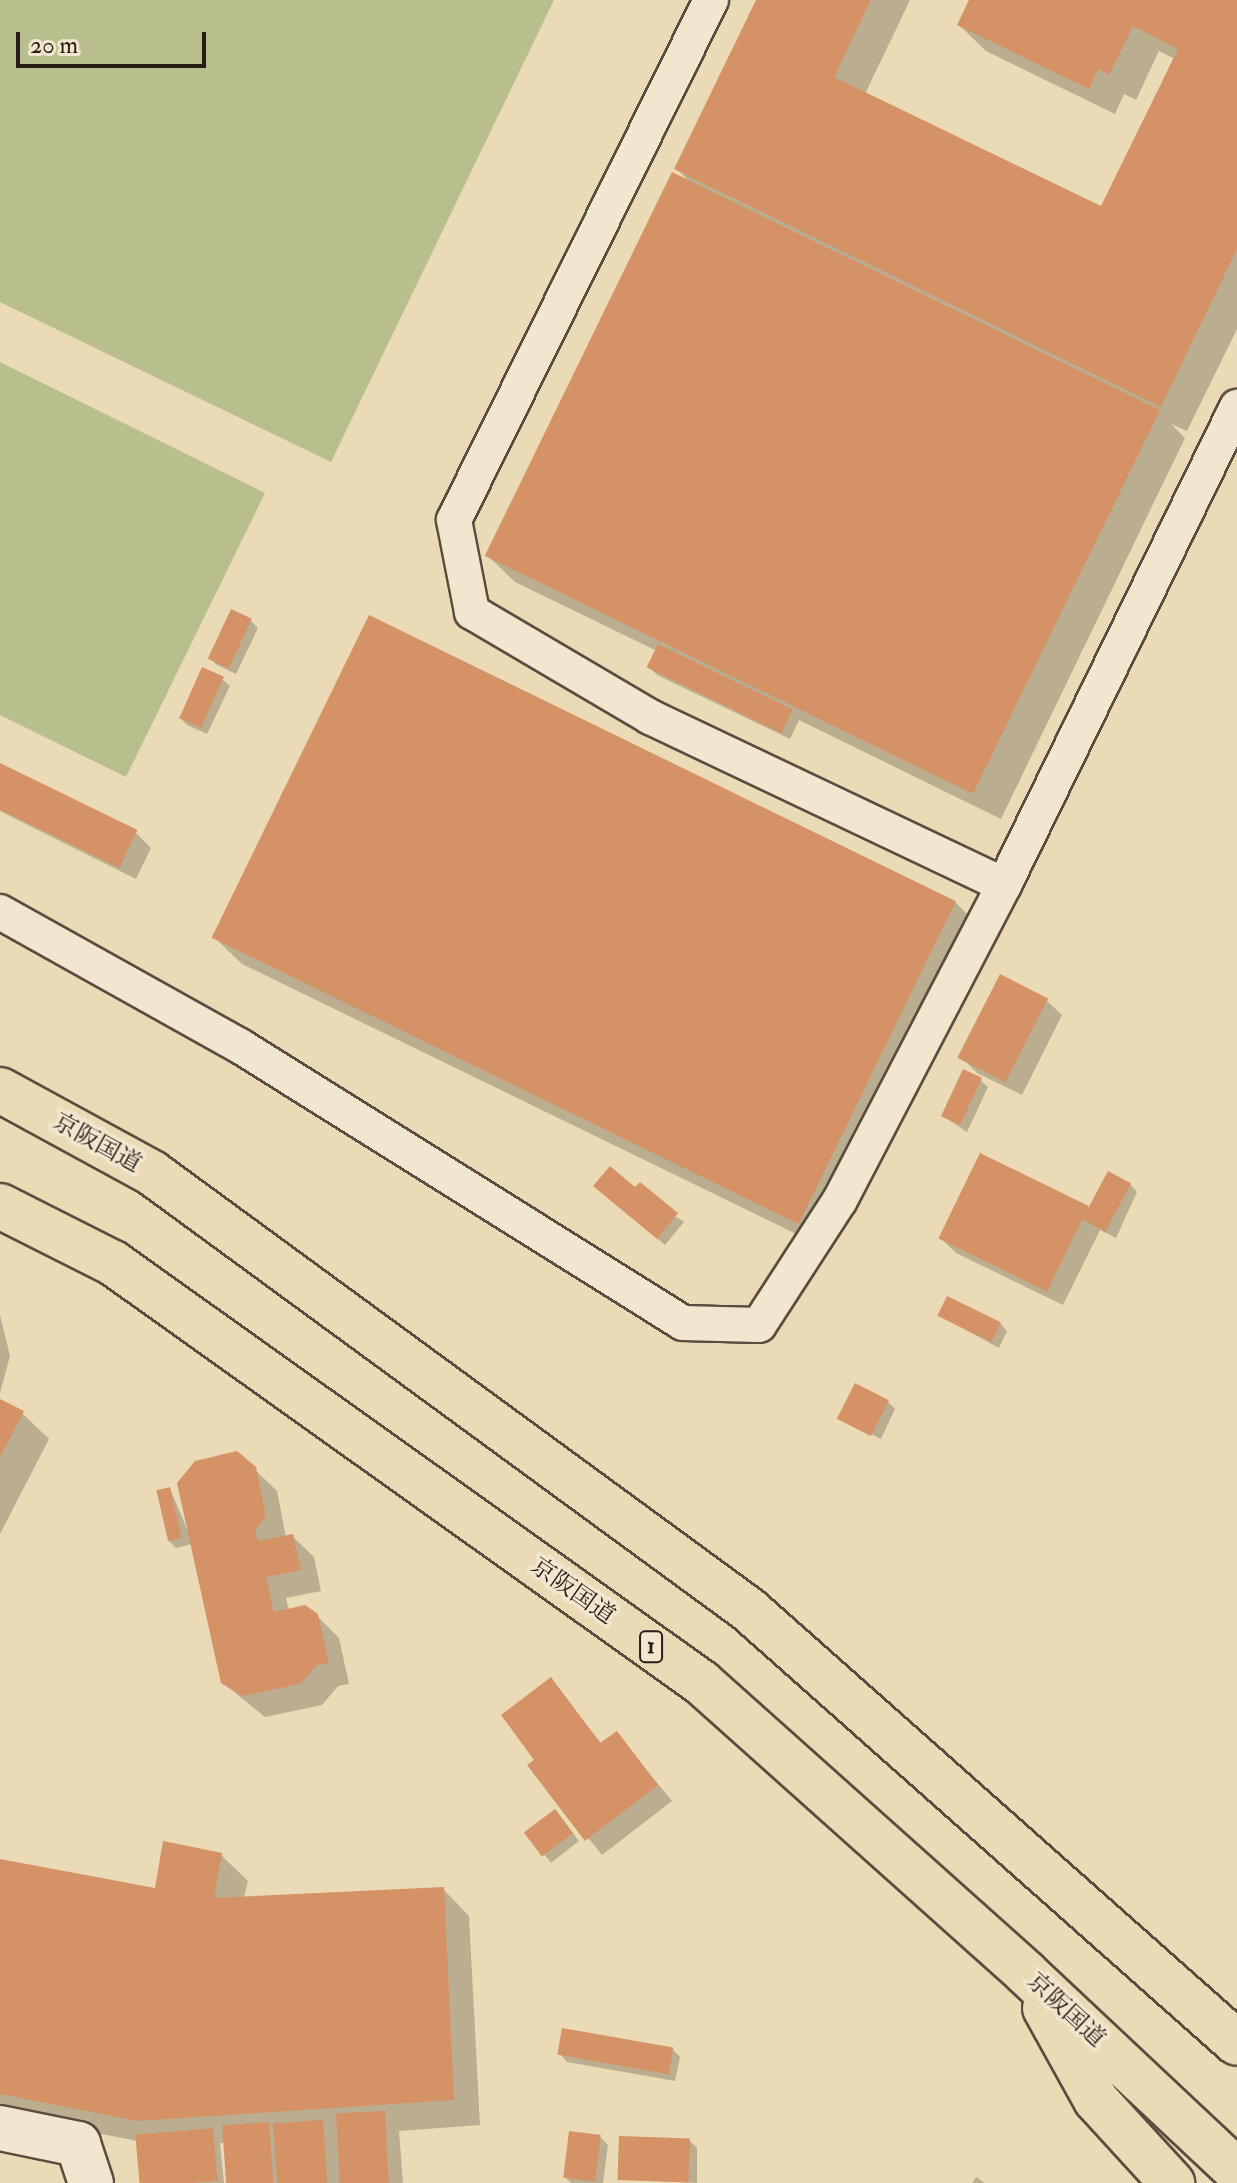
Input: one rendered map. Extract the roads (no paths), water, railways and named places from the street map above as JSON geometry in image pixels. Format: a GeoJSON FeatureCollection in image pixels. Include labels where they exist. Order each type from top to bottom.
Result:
{"type":"FeatureCollection","features":[{"type":"Feature","properties":{"kind":"highway","name":"京阪国道"},"geometry":{"type":"LineString","coordinates":[[0,1090],[152,1173],[749,1610],[1237,2043]]}},
{"type":"Feature","properties":{"kind":"highway","name":"京阪国道"},"geometry":{"type":"LineString","coordinates":[[0,1206],[113,1263],[702,1683],[1026,1973],[1237,2171]]}},
{"type":"Feature","properties":{"kind":"highway","name":"1"},"geometry":{"type":"LineString","coordinates":[[1026,1973],[1096,2100],[1172,2183]]}},
{"type":"Feature","properties":{"kind":"street"},"geometry":{"type":"LineString","coordinates":[[0,2128],[78,2144],[91,2183]]}},
{"type":"Feature","properties":{"kind":"lane"},"geometry":{"type":"LineString","coordinates":[[711,0],[454,520],[472,612],[650,717],[1004,885]]}},
{"type":"Feature","properties":{"kind":"lane"},"geometry":{"type":"LineString","coordinates":[[0,912],[240,1046],[683,1323],[759,1325],[840,1200],[1004,885],[1237,407]]}}]}
